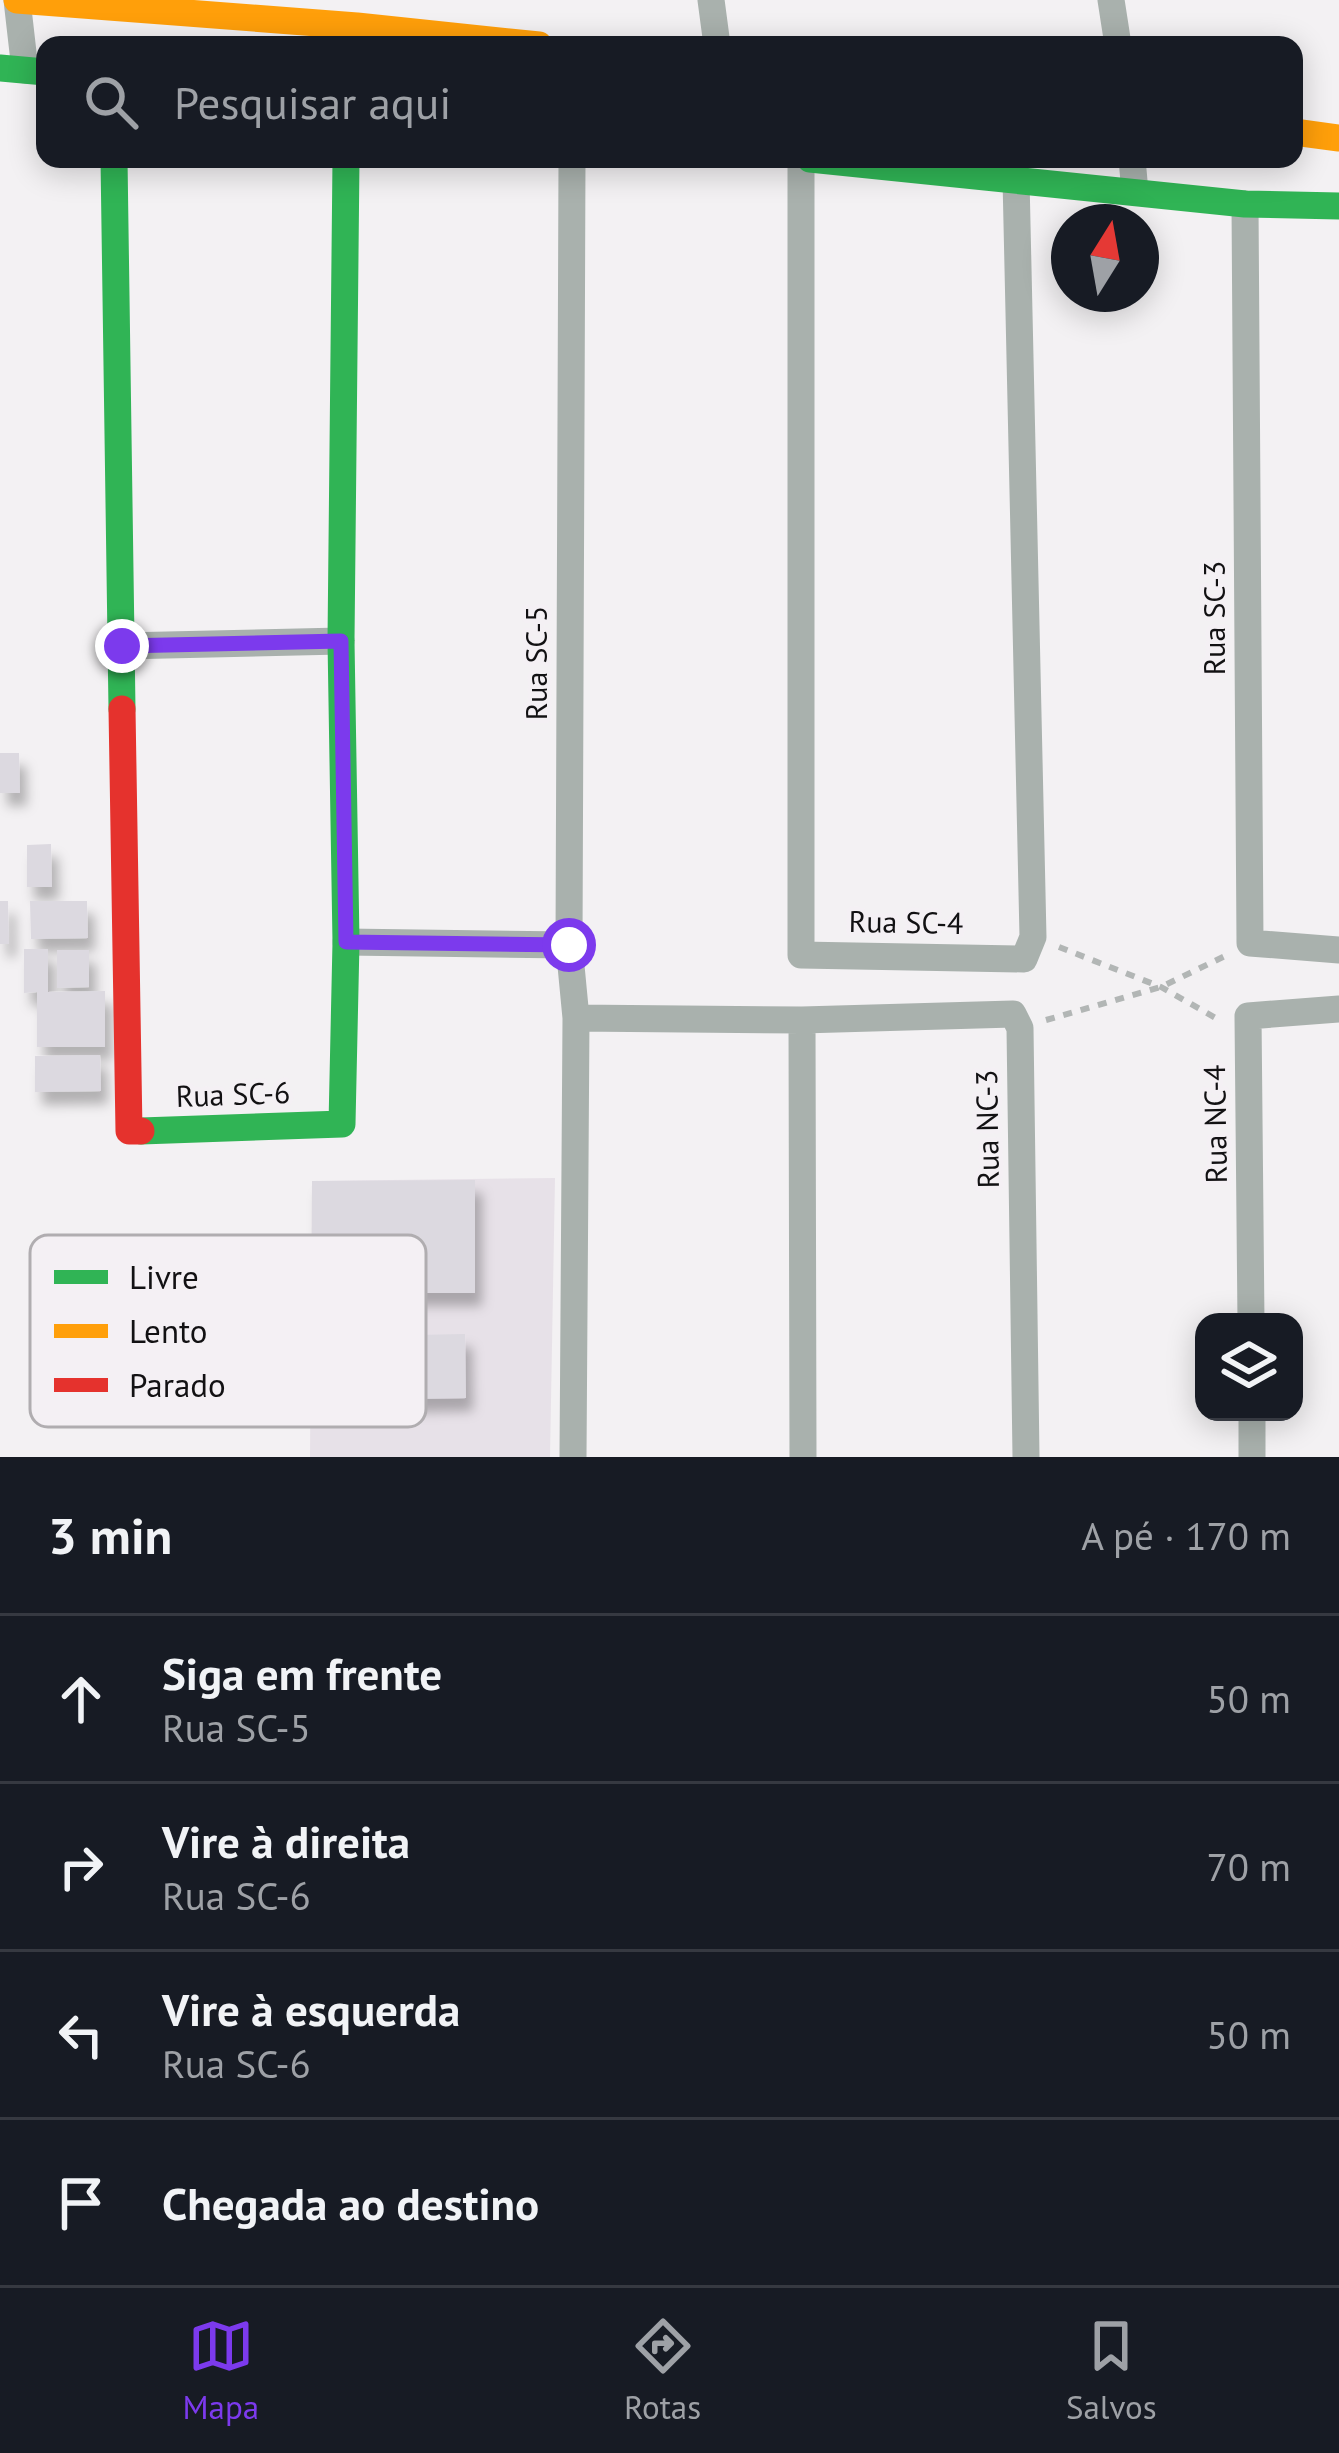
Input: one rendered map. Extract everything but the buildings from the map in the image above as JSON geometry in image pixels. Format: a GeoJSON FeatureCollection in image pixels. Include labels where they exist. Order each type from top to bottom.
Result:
{"type":"FeatureCollection","features":[{"type":"Feature","properties":{"kind":"street"},"geometry":{"type":"LineString","coordinates":[[23,70],[17,0],[356,13],[487,36]]}},
{"type":"Feature","properties":{"kind":"street"},"geometry":{"type":"LineString","coordinates":[[711,0],[716,36]]}},
{"type":"Feature","properties":{"kind":"street"},"geometry":{"type":"LineString","coordinates":[[1111,0],[1117,36]]}},
{"type":"Feature","properties":{"kind":"street"},"geometry":{"type":"LineString","coordinates":[[1303,133],[1339,138]]}},
{"type":"Feature","properties":{"kind":"street","name":"Rua SC-6"},"geometry":{"type":"LineString","coordinates":[[114,168],[129,1131],[342,1124],[346,168]]}},
{"type":"Feature","properties":{"kind":"street","name":"Rua SC-5"},"geometry":{"type":"LineString","coordinates":[[569,945],[572,168]]}},
{"type":"Feature","properties":{"kind":"street","name":"Rua SC-4"},"geometry":{"type":"LineString","coordinates":[[806,168],[802,955],[1024,959],[1033,937]]}},
{"type":"Feature","properties":{"kind":"street"},"geometry":{"type":"LineString","coordinates":[[900,168],[1245,204],[1339,206]]}},
{"type":"Feature","properties":{"kind":"street"},"geometry":{"type":"LineString","coordinates":[[1133,168],[1135,192]]}},
{"type":"Feature","properties":{"kind":"street"},"geometry":{"type":"LineString","coordinates":[[1016,179],[1033,937]]}},
{"type":"Feature","properties":{"kind":"street","name":"Rua SC-3"},"geometry":{"type":"LineString","coordinates":[[1245,204],[1250,943]]}},
{"type":"Feature","properties":{"kind":"street"},"geometry":{"type":"LineString","coordinates":[[122,646],[341,641]]}},
{"type":"Feature","properties":{"kind":"street"},"geometry":{"type":"LineString","coordinates":[[346,942],[569,945],[576,1018],[573,1457]]}},
{"type":"Feature","properties":{"kind":"street"},"geometry":{"type":"LineString","coordinates":[[1250,943],[1339,950]]}},
{"type":"Feature","properties":{"kind":"street","name":"Rua NC-4"},"geometry":{"type":"LineString","coordinates":[[1251,1313],[1248,1016],[1339,1010]]}},
{"type":"Feature","properties":{"kind":"street","name":"Rua NC-3"},"geometry":{"type":"LineString","coordinates":[[576,1018],[802,1020],[1013,1014],[1019,1028],[1026,1457]]}},
{"type":"Feature","properties":{"kind":"street"},"geometry":{"type":"LineString","coordinates":[[802,1020],[803,1457]]}},
{"type":"Feature","properties":{"kind":"street"},"geometry":{"type":"LineString","coordinates":[[1252,1421],[1252,1457]]}},
{"type":"Feature","properties":{"kind":"path"},"geometry":{"type":"LineString","coordinates":[[1033,937],[1161,987],[1249,1037]]}},
{"type":"Feature","properties":{"kind":"path"},"geometry":{"type":"LineString","coordinates":[[1019,1028],[1161,987],[1250,943]]}},
{"type":"Feature","properties":{"kind":"shaded area"},"geometry":{"type":"Polygon","coordinates":[[[555,1178],[550,1457],[310,1457],[310,1427],[426,1427],[426,1235],[312,1235],[312,1181],[555,1178]]]}},
{"type":"Feature","properties":{"kind":"traffic: fast"},"geometry":{"type":"LineString","coordinates":[[0,68],[36,71]]}},
{"type":"Feature","properties":{"kind":"traffic: fast"},"geometry":{"type":"LineString","coordinates":[[114,168],[122,709]]}},
{"type":"Feature","properties":{"kind":"traffic: fast"},"geometry":{"type":"LineString","coordinates":[[141,1131],[342,1124],[346,168]]}},
{"type":"Feature","properties":{"kind":"traffic: fast"},"geometry":{"type":"LineString","coordinates":[[897,168],[1245,204],[1339,206]]}},
{"type":"Feature","properties":{"kind":"traffic: slow"},"geometry":{"type":"LineString","coordinates":[[17,0],[453,36]]}},
{"type":"Feature","properties":{"kind":"traffic: slow"},"geometry":{"type":"LineString","coordinates":[[1303,133],[1339,138]]}},
{"type":"Feature","properties":{"kind":"traffic: jam"},"geometry":{"type":"LineString","coordinates":[[122,709],[129,1131],[141,1131]]}},
{"type":"Feature","properties":{"kind":"route"},"geometry":{"type":"LineString","coordinates":[[122,646],[341,641],[346,942],[569,945]]}}]}
